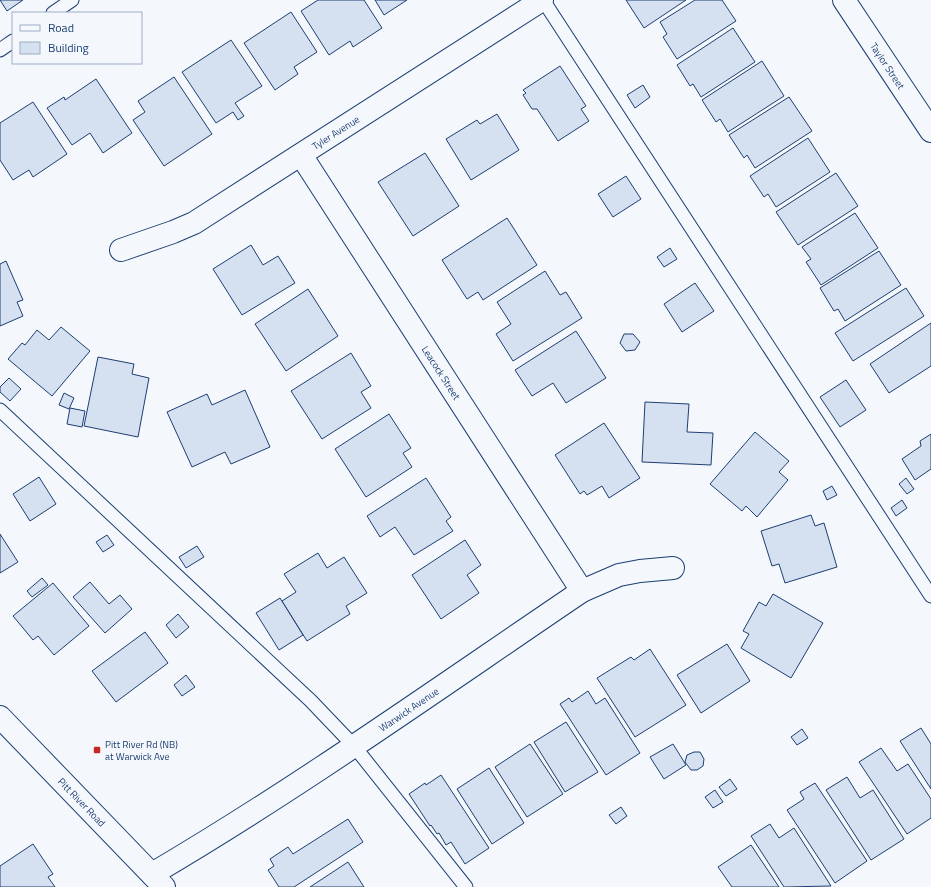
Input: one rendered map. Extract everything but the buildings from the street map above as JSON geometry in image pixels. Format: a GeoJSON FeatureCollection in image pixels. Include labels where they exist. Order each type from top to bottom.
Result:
{"type":"FeatureCollection","features":[{"type":"Feature","properties":{"kind":"street","name":"Tyler Avenue"},"geometry":{"type":"LineString","coordinates":[[121,250],[194,223],[543,0]]}},
{"type":"Feature","properties":{"kind":"street","name":"Taylor Street"},"geometry":{"type":"LineString","coordinates":[[844,0],[931,131]]}},
{"type":"Feature","properties":{"kind":"street","name":"Leacock Street"},"geometry":{"type":"LineString","coordinates":[[301,155],[582,592]]}},
{"type":"Feature","properties":{"kind":"street","name":"Warwick Avenue"},"geometry":{"type":"LineString","coordinates":[[158,880],[200,845],[354,746],[582,592],[619,575],[640,571],[673,568]]}},
{"type":"Feature","properties":{"kind":"street","name":"Pitt River Road"},"geometry":{"type":"LineString","coordinates":[[0,717],[158,880]]}},
{"type":"Feature","properties":{"kind":"lane"},"geometry":{"type":"LineString","coordinates":[[54,12],[72,0]]}},
{"type":"Feature","properties":{"kind":"lane"},"geometry":{"type":"LineString","coordinates":[[543,0],[931,596]]}},
{"type":"Feature","properties":{"kind":"lane"},"geometry":{"type":"LineString","coordinates":[[0,50],[12,42]]}},
{"type":"Feature","properties":{"kind":"lane"},"geometry":{"type":"LineString","coordinates":[[0,410],[311,701],[354,746],[466,887]]}},
{"type":"Feature","properties":{"kind":"place","name":"Pitt River Rd (NB) at Warwick Ave"},"geometry":{"type":"Point","coordinates":[97,750]}}]}
